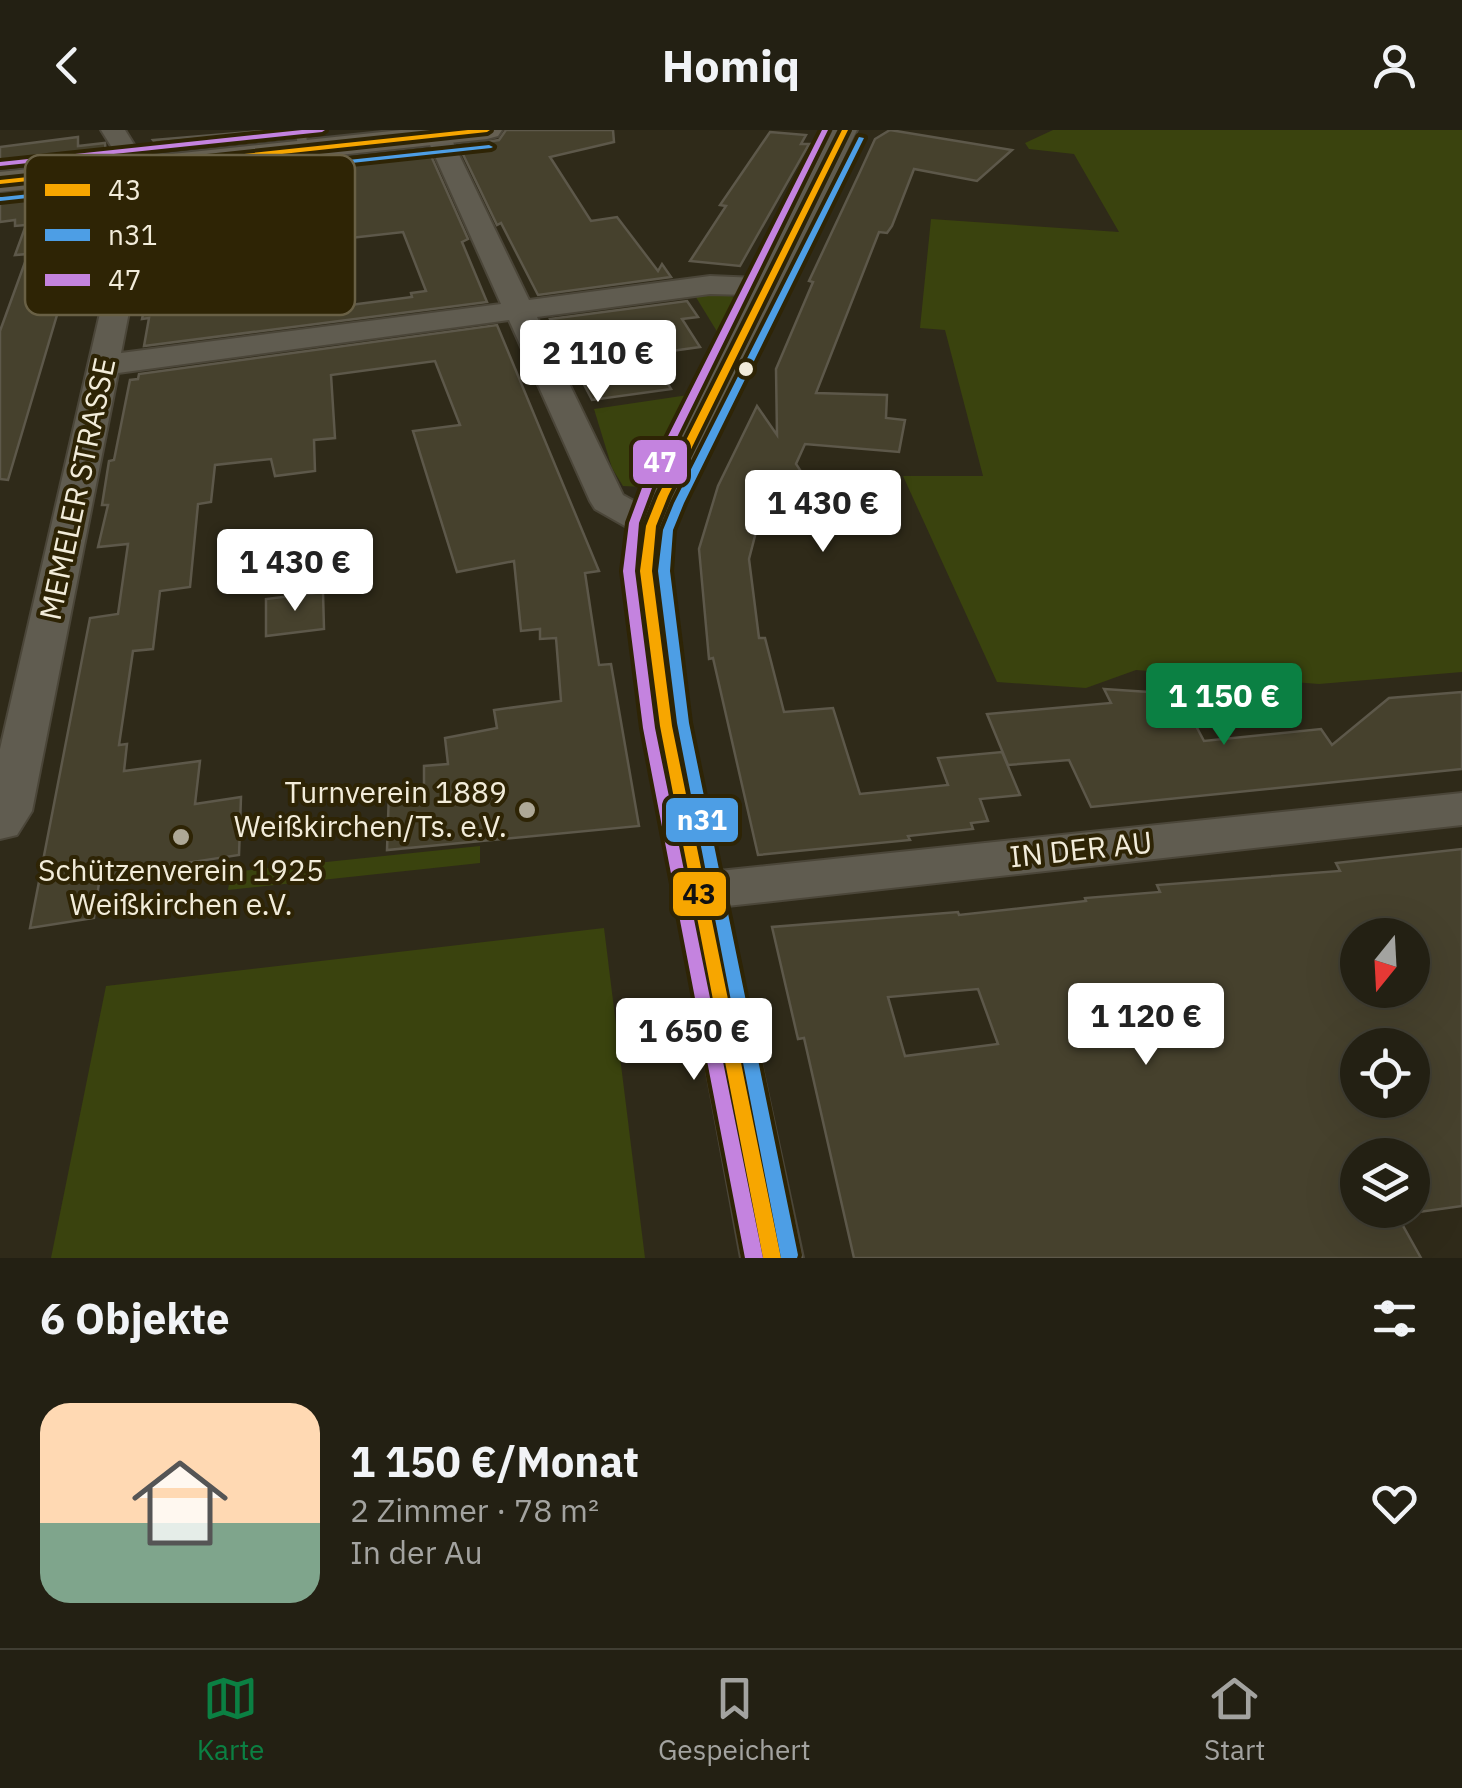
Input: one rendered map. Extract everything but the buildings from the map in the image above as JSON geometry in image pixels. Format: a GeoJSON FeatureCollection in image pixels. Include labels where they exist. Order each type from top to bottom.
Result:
{"type":"FeatureCollection","features":[{"type":"Feature","properties":{"kind":"main road"},"geometry":{"type":"LineString","coordinates":[[215,155],[302,140],[438,136],[487,130]]}},
{"type":"Feature","properties":{"kind":"main road"},"geometry":{"type":"LineString","coordinates":[[0,182],[25,179]]}},
{"type":"Feature","properties":{"kind":"street"},"geometry":{"type":"LineString","coordinates":[[113,130],[130,155]]}},
{"type":"Feature","properties":{"kind":"street"},"geometry":{"type":"LineString","coordinates":[[772,1258],[666,726],[646,570],[651,526],[844,130]]}},
{"type":"Feature","properties":{"kind":"street"},"geometry":{"type":"LineString","coordinates":[[438,136],[608,501],[651,526]]}},
{"type":"Feature","properties":{"kind":"street"},"geometry":{"type":"LineString","coordinates":[[104,365],[710,285],[766,287]]}},
{"type":"Feature","properties":{"kind":"street","name":"MEMELER STRASSE"},"geometry":{"type":"LineString","coordinates":[[4,817],[114,315]]}},
{"type":"Feature","properties":{"kind":"street","name":"IN DER AU"},"geometry":{"type":"LineString","coordinates":[[700,891],[1462,809]]}},
{"type":"Feature","properties":{"kind":"green space"},"geometry":{"type":"Polygon","coordinates":[[[1053,130],[1462,130],[1462,672],[1319,684],[1136,670],[1086,688],[997,682],[903,476],[983,476],[945,330],[920,328],[931,219],[1119,232],[1074,154],[1029,149],[1025,143],[1053,130]]]}},
{"type":"Feature","properties":{"kind":"green space"},"geometry":{"type":"Polygon","coordinates":[[[721,293],[738,299],[740,304],[721,338],[694,294],[721,293]]]}},
{"type":"Feature","properties":{"kind":"green space"},"geometry":{"type":"Polygon","coordinates":[[[695,394],[644,487],[623,486],[612,468],[594,409],[695,394]]]}},
{"type":"Feature","properties":{"kind":"green space"},"geometry":{"type":"Polygon","coordinates":[[[480,846],[480,863],[228,890],[231,872],[480,846]]]}},
{"type":"Feature","properties":{"kind":"green space"},"geometry":{"type":"Polygon","coordinates":[[[604,928],[645,1258],[51,1258],[106,986],[604,928]]]}},
{"type":"Feature","properties":{"kind":"transit line","name":"47"},"geometry":{"type":"LineString","coordinates":[[85,155],[322,130]]}},
{"type":"Feature","properties":{"kind":"transit line","name":"43"},"geometry":{"type":"LineString","coordinates":[[253,155],[487,130]]}},
{"type":"Feature","properties":{"kind":"transit line","name":"47"},"geometry":{"type":"LineString","coordinates":[[754,1258],[649,728],[629,571],[634,523],[647,488],[825,130]]}},
{"type":"Feature","properties":{"kind":"transit line","name":"43"},"geometry":{"type":"LineString","coordinates":[[772,1258],[666,726],[646,571],[651,526],[663,496],[845,130]]}},
{"type":"Feature","properties":{"kind":"transit line","name":"n31"},"geometry":{"type":"LineString","coordinates":[[789,1255],[683,723],[664,571],[668,530],[679,503],[861,138]]}},
{"type":"Feature","properties":{"kind":"transit line","name":"n31"},"geometry":{"type":"LineString","coordinates":[[355,161],[489,147]]}},
{"type":"Feature","properties":{"kind":"transit line","name":"47"},"geometry":{"type":"LineString","coordinates":[[0,164],[25,161]]}},
{"type":"Feature","properties":{"kind":"transit line","name":"43"},"geometry":{"type":"LineString","coordinates":[[0,182],[25,179]]}},
{"type":"Feature","properties":{"kind":"transit line","name":"n31"},"geometry":{"type":"LineString","coordinates":[[2,199],[25,197]]}},
{"type":"Feature","properties":{"kind":"place","name":"Turnverein 1889 Weißkirchen/Ts. e.V."},"geometry":{"type":"Point","coordinates":[527,810]}},
{"type":"Feature","properties":{"kind":"place","name":"Schützenverein 1925 Weißkirchen e.V."},"geometry":{"type":"Point","coordinates":[181,837]}}]}
